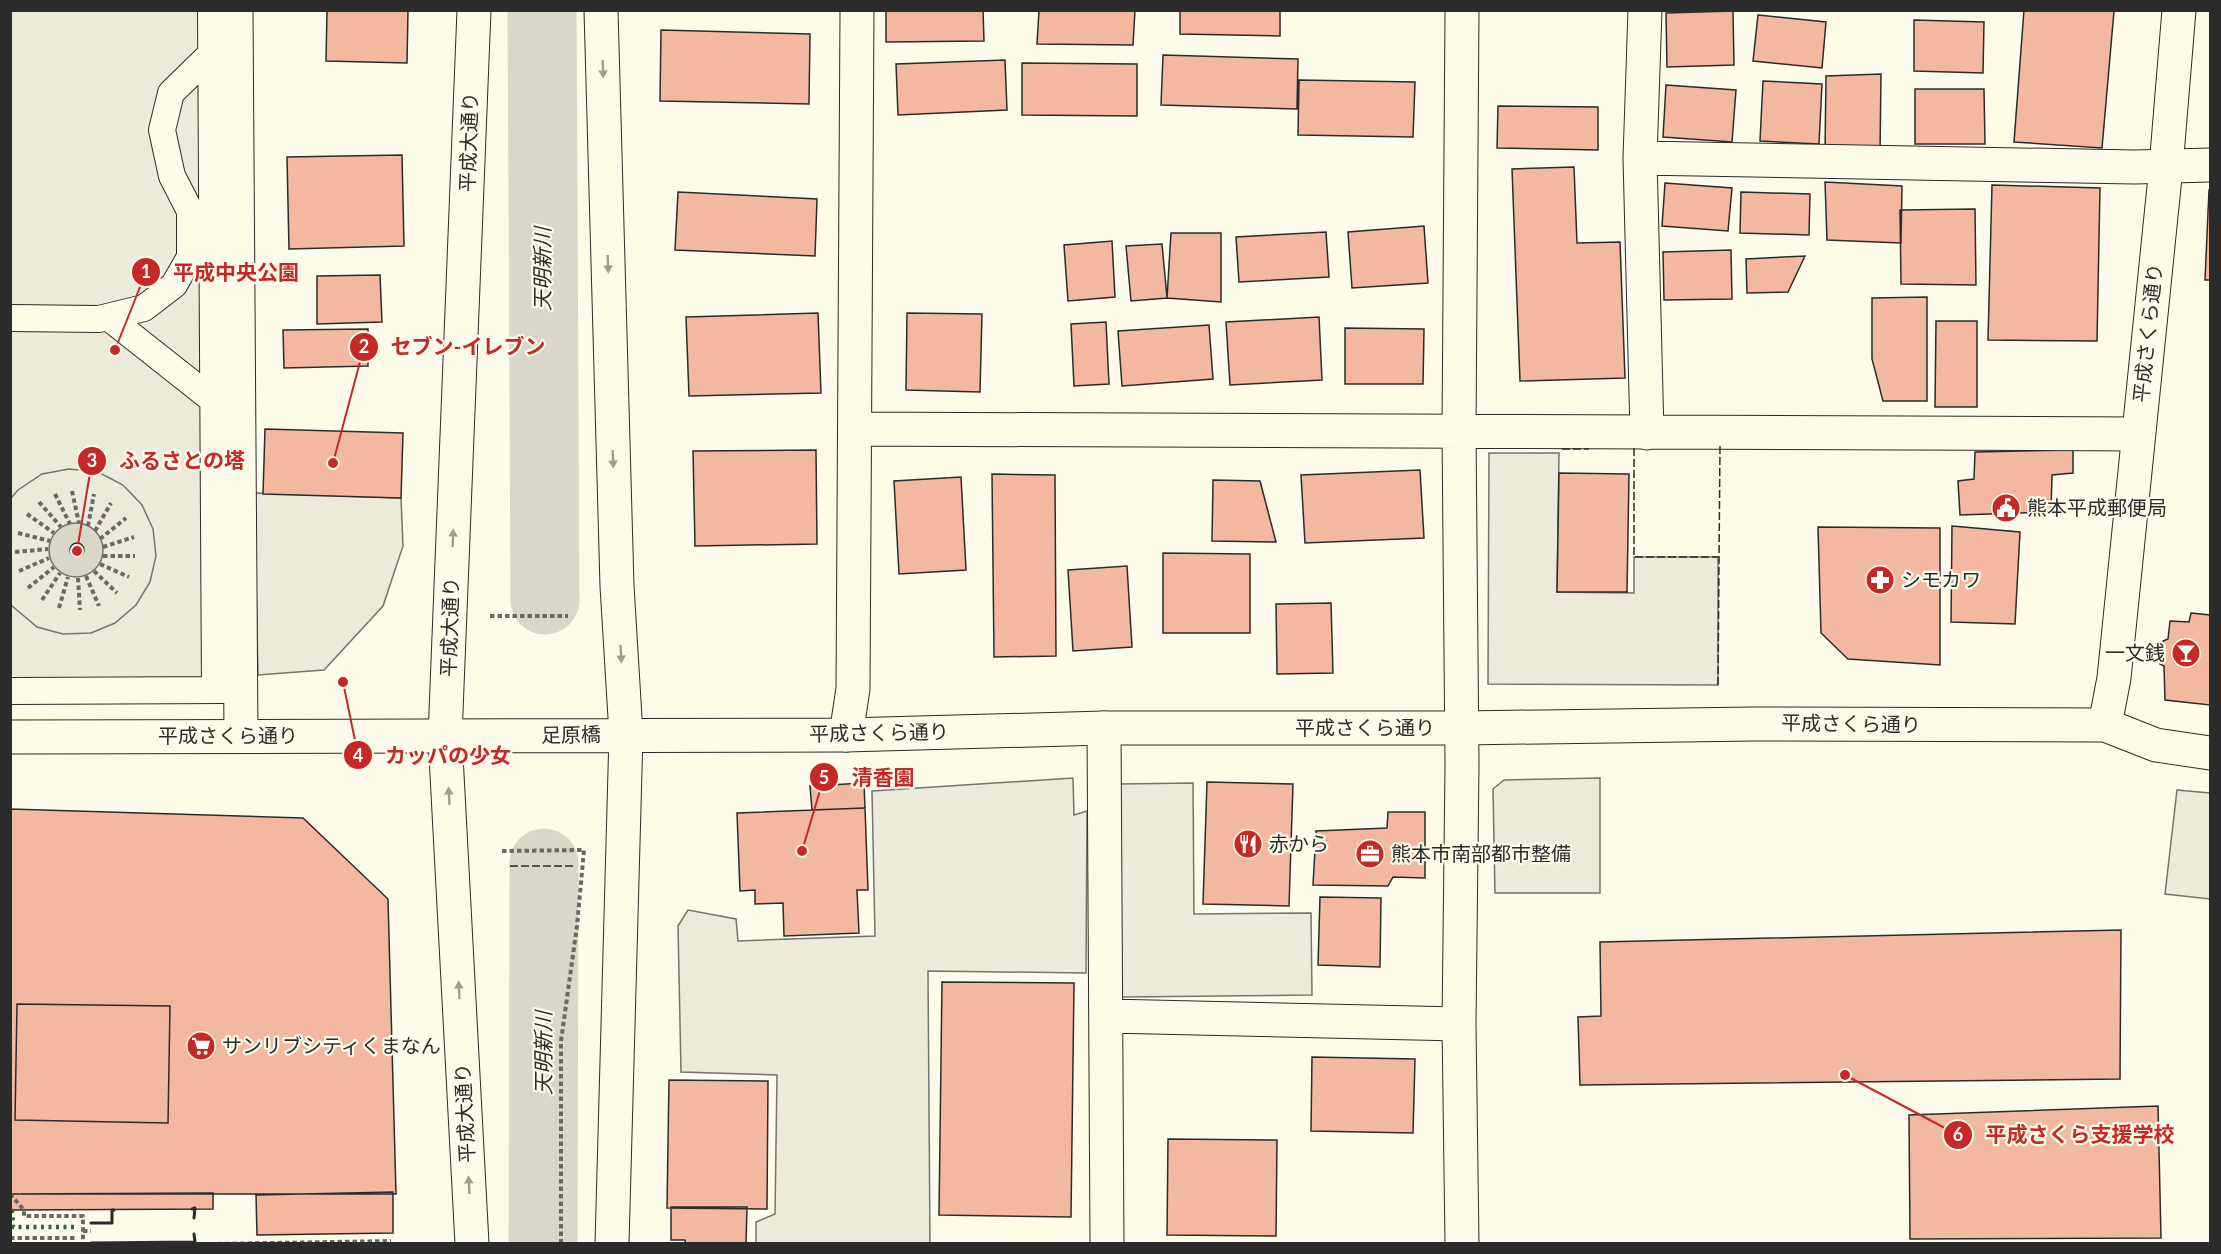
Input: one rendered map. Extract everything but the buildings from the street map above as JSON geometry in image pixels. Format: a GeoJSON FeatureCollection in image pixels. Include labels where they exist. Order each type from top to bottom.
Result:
{"type":"FeatureCollection","features":[{"type":"Feature","properties":{"kind":"street"},"geometry":{"type":"LineString","coordinates":[[10,691],[219,690],[213,400],[211,10]]}},
{"type":"Feature","properties":{"kind":"street"},"geometry":{"type":"LineString","coordinates":[[236,10],[241,736]]}},
{"type":"Feature","properties":{"kind":"street","name":"平成大通り"},"geometry":{"type":"LineString","coordinates":[[472,1244],[446,737],[474,10]]}},
{"type":"Feature","properties":{"kind":"street"},"geometry":{"type":"LineString","coordinates":[[601,10],[617,586],[626,734],[612,1244]]}},
{"type":"Feature","properties":{"kind":"street"},"geometry":{"type":"LineString","coordinates":[[846,735],[853,689],[857,10]]}},
{"type":"Feature","properties":{"kind":"street"},"geometry":{"type":"LineString","coordinates":[[1461,10],[1459,431],[1462,728],[1459,1023],[1462,1244]]}},
{"type":"Feature","properties":{"kind":"street"},"geometry":{"type":"LineString","coordinates":[[1645,10],[1640,158],[1647,433]]}},
{"type":"Feature","properties":{"kind":"street","name":"平成さくら通り"},"geometry":{"type":"LineString","coordinates":[[2105,726],[2114,678],[2166,167],[2179,10]]}},
{"type":"Feature","properties":{"kind":"street"},"geometry":{"type":"LineString","coordinates":[[10,318],[99,319],[144,308],[174,285],[190,257],[190,211],[172,176],[162,130],[171,93],[212,53]]}},
{"type":"Feature","properties":{"kind":"street"},"geometry":{"type":"LineString","coordinates":[[1640,158],[2166,167],[2211,165]]}},
{"type":"Feature","properties":{"kind":"street"},"geometry":{"type":"LineString","coordinates":[[108,317],[213,400]]}},
{"type":"Feature","properties":{"kind":"street"},"geometry":{"type":"LineString","coordinates":[[856,429],[2138,434]]}},
{"type":"Feature","properties":{"kind":"street","name":"平成さくら通り"},"geometry":{"type":"LineString","coordinates":[[626,734],[846,735],[1104,728],[1462,728],[1753,723],[2105,726],[2156,745],[2211,753]]}},
{"type":"Feature","properties":{"kind":"street"},"geometry":{"type":"LineString","coordinates":[[1104,728],[1108,1016],[1107,1244]]}},
{"type":"Feature","properties":{"kind":"street","name":"足原橋"},"geometry":{"type":"LineString","coordinates":[[446,737],[626,734]]}},
{"type":"Feature","properties":{"kind":"street","name":"平成さくら通り"},"geometry":{"type":"LineString","coordinates":[[10,736],[446,737]]}},
{"type":"Feature","properties":{"kind":"street"},"geometry":{"type":"LineString","coordinates":[[1108,1016],[1459,1023]]}},
{"type":"Feature","properties":{"kind":"path"},"geometry":{"type":"LineString","coordinates":[[72,491],[79,523]]}},
{"type":"Feature","properties":{"kind":"path"},"geometry":{"type":"LineString","coordinates":[[55,494],[70,524]]}},
{"type":"Feature","properties":{"kind":"path"},"geometry":{"type":"LineString","coordinates":[[88,526],[94,494]]}},
{"type":"Feature","properties":{"kind":"path"},"geometry":{"type":"LineString","coordinates":[[39,502],[61,527]]}},
{"type":"Feature","properties":{"kind":"path"},"geometry":{"type":"LineString","coordinates":[[95,531],[111,503]]}},
{"type":"Feature","properties":{"kind":"path"},"geometry":{"type":"LineString","coordinates":[[27,514],[54,533]]}},
{"type":"Feature","properties":{"kind":"path"},"geometry":{"type":"LineString","coordinates":[[100,539],[126,518]]}},
{"type":"Feature","properties":{"kind":"path"},"geometry":{"type":"LineString","coordinates":[[18,533],[50,541]]}},
{"type":"Feature","properties":{"kind":"path"},"geometry":{"type":"LineString","coordinates":[[103,547],[134,537]]}},
{"type":"Feature","properties":{"kind":"path"},"geometry":{"type":"LineString","coordinates":[[15,552],[48,549]]}},
{"type":"Feature","properties":{"kind":"path"},"geometry":{"type":"LineString","coordinates":[[103,556],[135,556]]}},
{"type":"Feature","properties":{"kind":"path"},"geometry":{"type":"LineString","coordinates":[[18,571],[49,558]]}},
{"type":"Feature","properties":{"kind":"path"},"geometry":{"type":"LineString","coordinates":[[100,564],[129,577]]}},
{"type":"Feature","properties":{"kind":"path"},"geometry":{"type":"LineString","coordinates":[[28,588],[54,567]]}},
{"type":"Feature","properties":{"kind":"path"},"geometry":{"type":"LineString","coordinates":[[94,571],[117,593]]}},
{"type":"Feature","properties":{"kind":"path"},"geometry":{"type":"LineString","coordinates":[[42,600],[60,573]]}},
{"type":"Feature","properties":{"kind":"path"},"geometry":{"type":"LineString","coordinates":[[86,576],[99,606]]}},
{"type":"Feature","properties":{"kind":"path"},"geometry":{"type":"LineString","coordinates":[[59,608],[68,577]]}},
{"type":"Feature","properties":{"kind":"path"},"geometry":{"type":"LineString","coordinates":[[78,578],[80,610]]}},
{"type":"Feature","properties":{"kind":"path"},"geometry":{"type":"LineString","coordinates":[[490,616],[568,616]]}},
{"type":"Feature","properties":{"kind":"path"},"geometry":{"type":"LineString","coordinates":[[502,851],[584,850],[577,926],[561,1041],[561,1244]]}},
{"type":"Feature","properties":{"kind":"path"},"geometry":{"type":"LineString","coordinates":[[10,1194],[24,1210],[24,1216],[83,1216],[83,1244]]}},
{"type":"Feature","properties":{"kind":"path"},"geometry":{"type":"LineString","coordinates":[[83,1231],[91,1231]]}},
{"type":"Feature","properties":{"kind":"path"},"geometry":{"type":"LineString","coordinates":[[10,1238],[75,1238]]}},
{"type":"Feature","properties":{"kind":"path"},"geometry":{"type":"LineString","coordinates":[[210,1244],[390,1241]]}},
{"type":"Feature","properties":{"kind":"shaded area"},"geometry":{"type":"Polygon","coordinates":[[[10,11],[216,11],[224,690],[11,691],[10,11]]]}},
{"type":"Feature","properties":{"kind":"shaded area"},"geometry":{"type":"Polygon","coordinates":[[[1489,453],[1559,453],[1557,592],[1634,593],[1634,557],[1718,557],[1718,685],[1488,684],[1489,453]]]}},
{"type":"Feature","properties":{"kind":"shaded area"},"geometry":{"type":"Polygon","coordinates":[[[69,469],[98,472],[123,485],[142,505],[153,529],[156,556],[150,582],[136,605],[115,623],[91,633],[63,634],[37,627],[11,605],[11,498],[18,490],[42,474],[69,469]]]}},
{"type":"Feature","properties":{"kind":"shaded area"},"geometry":{"type":"Polygon","coordinates":[[[254,493],[401,498],[403,546],[383,606],[324,670],[258,675],[254,493]]]}},
{"type":"Feature","properties":{"kind":"shaded area"},"geometry":{"type":"Polygon","coordinates":[[[71,523],[81,523],[91,527],[99,535],[103,550],[99,565],[91,573],[81,577],[71,577],[61,573],[53,565],[49,555],[49,545],[53,535],[61,527],[71,523]]]}},
{"type":"Feature","properties":{"kind":"shaded area"},"geometry":{"type":"Polygon","coordinates":[[[1073,778],[1074,815],[1087,811],[1086,973],[928,971],[930,1243],[756,1243],[756,1222],[775,1214],[777,1075],[681,1072],[678,926],[688,910],[736,919],[738,941],[875,936],[872,791],[1073,778]]]}},
{"type":"Feature","properties":{"kind":"shaded area"},"geometry":{"type":"Polygon","coordinates":[[[1600,778],[1600,893],[1495,893],[1493,789],[1504,780],[1600,778]]]}},
{"type":"Feature","properties":{"kind":"shaded area"},"geometry":{"type":"Polygon","coordinates":[[[1193,783],[1194,914],[1311,913],[1312,995],[1121,997],[1119,784],[1193,783]]]}},
{"type":"Feature","properties":{"kind":"shaded area"},"geometry":{"type":"Polygon","coordinates":[[[2177,790],[2210,793],[2210,899],[2165,894],[2177,790]]]}},
{"type":"Feature","properties":{"kind":"waterway","name":"天明新川"},"geometry":{"type":"LineString","coordinates":[[542,10],[545,600]]}},
{"type":"Feature","properties":{"kind":"waterway","name":"天明新川"},"geometry":{"type":"LineString","coordinates":[[543,1244],[544,863]]}},
{"type":"Feature","properties":{"kind":"hedge"},"geometry":{"type":"LineString","coordinates":[[12,1210],[13,1227],[74,1227]]}},
{"type":"Feature","properties":{"kind":"fence"},"geometry":{"type":"LineString","coordinates":[[1718,685],[1720,445]]}},
{"type":"Feature","properties":{"kind":"fence"},"geometry":{"type":"LineString","coordinates":[[1634,448],[1634,557],[1718,557]]}},
{"type":"Feature","properties":{"kind":"fence"},"geometry":{"type":"LineString","coordinates":[[1562,449],[1589,449]]}},
{"type":"Feature","properties":{"kind":"fence"},"geometry":{"type":"LineString","coordinates":[[510,866],[574,866]]}},
{"type":"Feature","properties":{"kind":"wall"},"geometry":{"type":"LineString","coordinates":[[192,1209],[195,1208],[194,1218]]}},
{"type":"Feature","properties":{"kind":"wall"},"geometry":{"type":"LineString","coordinates":[[91,1223],[112,1223],[112,1210],[114,1210]]}},
{"type":"Feature","properties":{"kind":"wall"},"geometry":{"type":"LineString","coordinates":[[91,1243],[195,1242],[194,1234]]}},
{"type":"Feature","properties":{"kind":"place","name":"平成中央公園"},"geometry":{"type":"Point","coordinates":[115,350]}},
{"type":"Feature","properties":{"kind":"place","name":"セブン-イレブン"},"geometry":{"type":"Point","coordinates":[333,463]}},
{"type":"Feature","properties":{"kind":"place","name":"熊本平成郵便局"},"geometry":{"type":"Point","coordinates":[2006,508]}},
{"type":"Feature","properties":{"kind":"place","name":"ふるさとの塔"},"geometry":{"type":"Point","coordinates":[77,551]}},
{"type":"Feature","properties":{"kind":"place","name":"シモカワ"},"geometry":{"type":"Point","coordinates":[1880,580]}},
{"type":"Feature","properties":{"kind":"place","name":"一文銭"},"geometry":{"type":"Point","coordinates":[2186,653]}},
{"type":"Feature","properties":{"kind":"place","name":"カッパの少女"},"geometry":{"type":"Point","coordinates":[343,682]}},
{"type":"Feature","properties":{"kind":"place","name":"赤から"},"geometry":{"type":"Point","coordinates":[1248,844]}},
{"type":"Feature","properties":{"kind":"place","name":"清香園"},"geometry":{"type":"Point","coordinates":[802,851]}},
{"type":"Feature","properties":{"kind":"place","name":"熊本市南部都市整備"},"geometry":{"type":"Point","coordinates":[1370,854]}},
{"type":"Feature","properties":{"kind":"place","name":"サンリブシティくまなん"},"geometry":{"type":"Point","coordinates":[201,1046]}},
{"type":"Feature","properties":{"kind":"place","name":"平成さくら支援学校"},"geometry":{"type":"Point","coordinates":[1845,1075]}}]}
